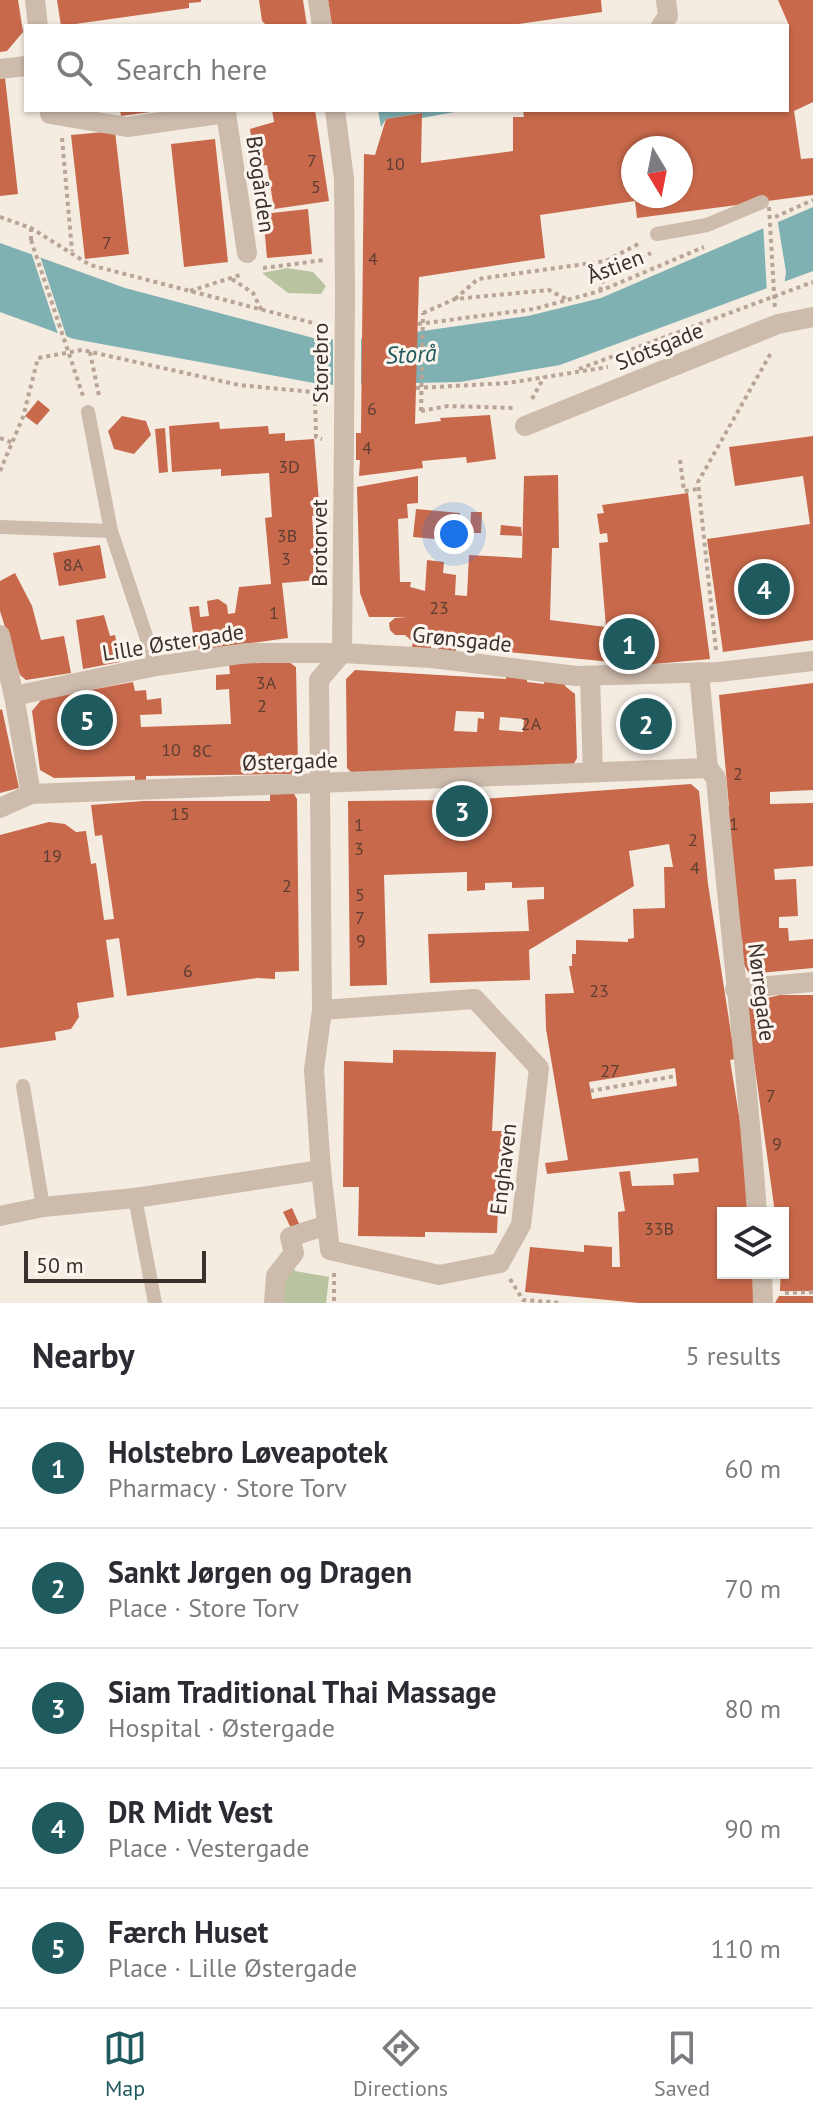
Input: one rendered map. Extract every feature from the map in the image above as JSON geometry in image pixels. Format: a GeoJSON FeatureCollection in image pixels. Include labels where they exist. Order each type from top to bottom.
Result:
{"type":"FeatureCollection","features":[{"type":"Feature","properties":{"kind":"street"},"geometry":{"type":"LineString","coordinates":[[35,0],[38,24]]}},
{"type":"Feature","properties":{"kind":"street"},"geometry":{"type":"LineString","coordinates":[[318,0],[322,24]]}},
{"type":"Feature","properties":{"kind":"street"},"geometry":{"type":"LineString","coordinates":[[662,24],[668,16],[666,0]]}},
{"type":"Feature","properties":{"kind":"street"},"geometry":{"type":"LineString","coordinates":[[0,69],[24,66]]}},
{"type":"Feature","properties":{"kind":"street","name":"Brogården"},"geometry":{"type":"LineString","coordinates":[[50,112],[127,127],[226,113],[252,261]]}},
{"type":"Feature","properties":{"kind":"street","name":"Storebro"},"geometry":{"type":"LineString","coordinates":[[335,112],[344,179],[344,434]]}},
{"type":"Feature","properties":{"kind":"street","name":"Slotsgade"},"geometry":{"type":"LineString","coordinates":[[525,426],[777,317],[813,317]]}},
{"type":"Feature","properties":{"kind":"street","name":"Brotorvet"},"geometry":{"type":"LineString","coordinates":[[342,653],[344,434]]}},
{"type":"Feature","properties":{"kind":"street"},"geometry":{"type":"LineString","coordinates":[[0,635],[31,794]]}},
{"type":"Feature","properties":{"kind":"street","name":"Lille Østergade"},"geometry":{"type":"LineString","coordinates":[[14,696],[156,666],[247,653],[342,653]]}},
{"type":"Feature","properties":{"kind":"street"},"geometry":{"type":"LineString","coordinates":[[342,653],[319,680],[322,1010],[314,1070],[330,1250],[439,1275],[500,1263]]}},
{"type":"Feature","properties":{"kind":"street","name":"Grønsgade"},"geometry":{"type":"LineString","coordinates":[[342,653],[432,658],[583,676],[708,672],[813,661]]}},
{"type":"Feature","properties":{"kind":"street","name":"Nørregade"},"geometry":{"type":"LineString","coordinates":[[708,672],[712,773],[735,989],[747,1066],[757,1207]]}},
{"type":"Feature","properties":{"kind":"street"},"geometry":{"type":"LineString","coordinates":[[583,676],[589,772]]}},
{"type":"Feature","properties":{"kind":"street","name":"Østergade"},"geometry":{"type":"LineString","coordinates":[[0,808],[31,794],[589,772],[712,773]]}},
{"type":"Feature","properties":{"kind":"street"},"geometry":{"type":"LineString","coordinates":[[735,989],[813,982]]}},
{"type":"Feature","properties":{"kind":"street","name":"Enghaven"},"geometry":{"type":"LineString","coordinates":[[322,1010],[475,999],[539,1068],[521,1225],[500,1263]]}},
{"type":"Feature","properties":{"kind":"street"},"geometry":{"type":"LineString","coordinates":[[0,1216],[43,1207],[135,1198],[321,1170]]}},
{"type":"Feature","properties":{"kind":"street"},"geometry":{"type":"LineString","coordinates":[[274,1303],[276,1276],[294,1253],[290,1237],[327,1225]]}},
{"type":"Feature","properties":{"kind":"street"},"geometry":{"type":"LineString","coordinates":[[762,1279],[763,1299]]}},
{"type":"Feature","properties":{"kind":"lane"},"geometry":{"type":"LineString","coordinates":[[657,234],[707,225],[766,205]]}},
{"type":"Feature","properties":{"kind":"lane"},"geometry":{"type":"LineString","coordinates":[[88,412],[111,531],[156,666]]}},
{"type":"Feature","properties":{"kind":"lane"},"geometry":{"type":"LineString","coordinates":[[0,527],[111,531]]}},
{"type":"Feature","properties":{"kind":"lane"},"geometry":{"type":"LineString","coordinates":[[23,1086],[43,1207]]}},
{"type":"Feature","properties":{"kind":"lane"},"geometry":{"type":"LineString","coordinates":[[135,1198],[155,1303]]}},
{"type":"Feature","properties":{"kind":"path"},"geometry":{"type":"LineString","coordinates":[[50,112],[62,135],[72,251]]}},
{"type":"Feature","properties":{"kind":"path"},"geometry":{"type":"LineString","coordinates":[[756,225],[813,200]]}},
{"type":"Feature","properties":{"kind":"path"},"geometry":{"type":"LineString","coordinates":[[708,672],[698,482],[773,348],[777,317],[766,205]]}},
{"type":"Feature","properties":{"kind":"path"},"geometry":{"type":"LineString","coordinates":[[0,217],[31,228],[90,265],[334,327]]}},
{"type":"Feature","properties":{"kind":"path"},"geometry":{"type":"LineString","coordinates":[[31,228],[31,240],[83,396]]}},
{"type":"Feature","properties":{"kind":"path"},"geometry":{"type":"LineString","coordinates":[[544,377],[526,410],[505,406],[448,406],[421,411],[423,313],[455,299],[478,279],[606,261],[657,234]]}},
{"type":"Feature","properties":{"kind":"path","name":"Åstien"},"geometry":{"type":"LineString","coordinates":[[418,324],[534,309],[568,300],[600,291],[714,243]]}},
{"type":"Feature","properties":{"kind":"path"},"geometry":{"type":"LineString","coordinates":[[600,291],[604,277],[656,251]]}},
{"type":"Feature","properties":{"kind":"path"},"geometry":{"type":"LineString","coordinates":[[252,261],[345,258]]}},
{"type":"Feature","properties":{"kind":"path"},"geometry":{"type":"LineString","coordinates":[[188,291],[244,274]]}},
{"type":"Feature","properties":{"kind":"path"},"geometry":{"type":"LineString","coordinates":[[231,278],[253,293],[262,311]]}},
{"type":"Feature","properties":{"kind":"path"},"geometry":{"type":"LineString","coordinates":[[416,388],[508,383],[573,371],[813,282]]}},
{"type":"Feature","properties":{"kind":"path"},"geometry":{"type":"LineString","coordinates":[[455,299],[549,290],[568,300]]}},
{"type":"Feature","properties":{"kind":"path"},"geometry":{"type":"LineString","coordinates":[[0,471],[13,443],[38,358],[82,350],[239,385],[315,394],[316,437]]}},
{"type":"Feature","properties":{"kind":"path"},"geometry":{"type":"LineString","coordinates":[[90,352],[96,381]]}},
{"type":"Feature","properties":{"kind":"path"},"geometry":{"type":"LineString","coordinates":[[417,360],[424,360]]}},
{"type":"Feature","properties":{"kind":"path"},"geometry":{"type":"LineString","coordinates":[[0,438],[13,443]]}},
{"type":"Feature","properties":{"kind":"path"},"geometry":{"type":"LineString","coordinates":[[680,460],[684,491],[699,489]]}},
{"type":"Feature","properties":{"kind":"path"},"geometry":{"type":"LineString","coordinates":[[590,1091],[676,1076]]}},
{"type":"Feature","properties":{"kind":"path"},"geometry":{"type":"LineString","coordinates":[[330,1250],[334,1303]]}},
{"type":"Feature","properties":{"kind":"path"},"geometry":{"type":"LineString","coordinates":[[500,1263],[523,1300],[562,1303]]}},
{"type":"Feature","properties":{"kind":"path"},"geometry":{"type":"LineString","coordinates":[[763,1299],[813,1292]]}},
{"type":"Feature","properties":{"kind":"green space"},"geometry":{"type":"Polygon","coordinates":[[[287,268],[313,272],[326,286],[321,294],[288,293],[262,273],[287,268]]]}},
{"type":"Feature","properties":{"kind":"green space"},"geometry":{"type":"Polygon","coordinates":[[[291,1263],[295,1271],[329,1277],[326,1303],[279,1303],[283,1271],[291,1263]]]}},
{"type":"Feature","properties":{"kind":"water"},"geometry":{"type":"Polygon","coordinates":[[[378,112],[454,112],[422,118],[421,113],[386,119],[381,127],[378,112]]]}},
{"type":"Feature","properties":{"kind":"water","name":"Storå"},"geometry":{"type":"Polygon","coordinates":[[[813,207],[813,271],[560,365],[460,382],[325,385],[74,339],[0,312],[0,243],[125,288],[321,340],[374,338],[528,316],[601,298],[813,207]]]}},
{"type":"Feature","properties":{"kind":"water"},"geometry":{"type":"Polygon","coordinates":[[[647,707],[659,712],[664,724],[659,736],[647,741],[635,736],[630,724],[635,712],[647,707]]]}},
{"type":"Feature","properties":{"kind":"pier"},"geometry":{"type":"Polygon","coordinates":[[[777,217],[786,272],[784,287],[767,294],[763,222],[777,217]]]}},
{"type":"Feature","properties":{"kind":"pier"},"geometry":{"type":"Polygon","coordinates":[[[30,249],[39,253],[68,341],[59,337],[30,249]]]}},
{"type":"Feature","properties":{"kind":"pier"},"geometry":{"type":"Polygon","coordinates":[[[361,334],[361,388],[333,389],[333,336],[361,334]]]}},
{"type":"Feature","properties":{"kind":"building"},"geometry":{"type":"Polygon","coordinates":[[[0,0],[18,0],[23,32],[7,51],[0,52],[0,0]]]}},
{"type":"Feature","properties":{"kind":"building"},"geometry":{"type":"Polygon","coordinates":[[[57,0],[201,0],[189,3],[189,8],[61,24],[57,0]]]}},
{"type":"Feature","properties":{"kind":"building"},"geometry":{"type":"Polygon","coordinates":[[[259,0],[303,0],[307,24],[265,24],[259,0]]]}},
{"type":"Feature","properties":{"kind":"building"},"geometry":{"type":"Polygon","coordinates":[[[328,0],[601,0],[602,12],[519,24],[332,24],[328,0]]]}},
{"type":"Feature","properties":{"kind":"building"},"geometry":{"type":"Polygon","coordinates":[[[778,0],[813,0],[813,102],[794,111],[801,159],[813,158],[813,195],[637,218],[636,208],[693,208],[693,136],[621,136],[621,203],[540,215],[545,258],[419,277],[415,424],[441,421],[440,418],[490,415],[496,459],[467,463],[466,457],[422,461],[423,468],[359,476],[356,433],[361,433],[364,154],[375,155],[386,119],[422,113],[421,163],[513,151],[513,117],[524,117],[523,112],[789,112],[789,24],[778,0]]]}},
{"type":"Feature","properties":{"kind":"building"},"geometry":{"type":"Polygon","coordinates":[[[5,78],[18,194],[0,196],[0,79],[5,78]]]}},
{"type":"Feature","properties":{"kind":"building"},"geometry":{"type":"Polygon","coordinates":[[[120,112],[150,112],[121,116],[120,112]]]}},
{"type":"Feature","properties":{"kind":"building"},"geometry":{"type":"Polygon","coordinates":[[[272,112],[315,112],[329,201],[274,209],[267,165],[259,166],[257,156],[254,157],[250,129],[274,122],[272,112]]]}},
{"type":"Feature","properties":{"kind":"building"},"geometry":{"type":"Polygon","coordinates":[[[115,131],[129,254],[85,259],[71,135],[115,131]]]}},
{"type":"Feature","properties":{"kind":"building"},"geometry":{"type":"Polygon","coordinates":[[[215,139],[228,262],[184,267],[171,144],[215,139]]]}},
{"type":"Feature","properties":{"kind":"building"},"geometry":{"type":"Polygon","coordinates":[[[308,209],[312,254],[267,258],[263,214],[308,209]]]}},
{"type":"Feature","properties":{"kind":"building"},"geometry":{"type":"Polygon","coordinates":[[[38,400],[50,410],[37,425],[25,416],[38,400]]]}},
{"type":"Feature","properties":{"kind":"building"},"geometry":{"type":"Polygon","coordinates":[[[122,416],[146,421],[151,435],[134,454],[114,449],[108,431],[122,416]]]}},
{"type":"Feature","properties":{"kind":"building"},"geometry":{"type":"Polygon","coordinates":[[[219,422],[220,429],[268,426],[269,434],[285,433],[285,441],[314,439],[320,515],[312,516],[317,580],[282,583],[288,638],[200,650],[195,646],[189,607],[199,606],[200,617],[209,616],[207,601],[218,599],[227,605],[228,614],[235,613],[239,587],[271,584],[265,518],[272,517],[269,473],[221,476],[221,469],[172,472],[169,426],[219,422]]]}},
{"type":"Feature","properties":{"kind":"building"},"geometry":{"type":"Polygon","coordinates":[[[165,428],[168,472],[159,473],[155,429],[165,428]]]}},
{"type":"Feature","properties":{"kind":"building"},"geometry":{"type":"Polygon","coordinates":[[[813,436],[813,640],[723,652],[707,539],[810,524],[803,476],[735,486],[729,447],[813,436]]]}},
{"type":"Feature","properties":{"kind":"building"},"geometry":{"type":"Polygon","coordinates":[[[558,475],[559,548],[552,548],[550,620],[606,627],[599,543],[608,542],[607,533],[600,534],[597,514],[604,513],[602,505],[688,493],[710,659],[643,665],[456,647],[456,652],[438,650],[439,644],[431,643],[431,649],[412,647],[413,642],[405,635],[395,635],[390,630],[389,623],[395,618],[407,617],[369,617],[360,593],[357,487],[418,476],[418,503],[407,504],[408,518],[398,519],[400,582],[411,582],[410,587],[425,591],[427,560],[444,562],[443,573],[456,575],[455,595],[467,596],[469,555],[522,558],[524,476],[558,475]]]}},
{"type":"Feature","properties":{"kind":"building"},"geometry":{"type":"Polygon","coordinates":[[[416,509],[460,513],[457,541],[413,537],[416,509]]]}},
{"type":"Feature","properties":{"kind":"building"},"geometry":{"type":"Polygon","coordinates":[[[471,512],[482,512],[481,533],[470,533],[471,512]]]}},
{"type":"Feature","properties":{"kind":"building"},"geometry":{"type":"Polygon","coordinates":[[[501,525],[521,527],[522,536],[500,535],[501,525]]]}},
{"type":"Feature","properties":{"kind":"building"},"geometry":{"type":"Polygon","coordinates":[[[100,545],[106,578],[59,586],[53,553],[100,545]]]}},
{"type":"Feature","properties":{"kind":"building"},"geometry":{"type":"Polygon","coordinates":[[[15,573],[32,606],[41,640],[64,636],[71,673],[26,680],[20,675],[0,611],[0,581],[15,573]]]}},
{"type":"Feature","properties":{"kind":"building"},"geometry":{"type":"Polygon","coordinates":[[[104,615],[110,636],[115,635],[120,662],[83,669],[76,620],[104,615]]]}},
{"type":"Feature","properties":{"kind":"building"},"geometry":{"type":"Polygon","coordinates":[[[289,662],[296,667],[298,767],[291,774],[146,776],[146,783],[135,783],[135,776],[54,778],[40,770],[32,711],[42,699],[133,682],[135,691],[146,690],[147,700],[161,698],[162,714],[140,715],[141,727],[231,724],[229,689],[216,690],[216,675],[230,674],[229,664],[289,662]]]}},
{"type":"Feature","properties":{"kind":"building"},"geometry":{"type":"Polygon","coordinates":[[[355,670],[506,679],[506,673],[527,675],[527,682],[544,684],[545,677],[566,679],[565,686],[575,694],[577,758],[572,767],[352,773],[347,768],[346,679],[355,670]],[[456,711],[454,731],[477,732],[478,718],[484,719],[484,712],[456,711]],[[500,717],[499,730],[523,732],[524,719],[500,717]]]}},
{"type":"Feature","properties":{"kind":"building"},"geometry":{"type":"Polygon","coordinates":[[[813,683],[813,790],[770,792],[770,804],[813,803],[813,866],[774,869],[775,880],[796,879],[798,916],[779,917],[779,928],[788,928],[789,941],[813,939],[813,968],[749,974],[736,949],[743,948],[742,939],[735,940],[722,807],[729,807],[719,695],[813,683]]]}},
{"type":"Feature","properties":{"kind":"building"},"geometry":{"type":"Polygon","coordinates":[[[0,710],[19,788],[0,793],[0,710]]]}},
{"type":"Feature","properties":{"kind":"building"},"geometry":{"type":"Polygon","coordinates":[[[691,784],[699,791],[708,884],[735,1059],[730,1060],[753,1202],[753,1207],[717,1207],[717,1279],[755,1279],[753,1303],[639,1303],[525,1292],[530,1247],[584,1252],[584,1245],[612,1247],[612,1267],[620,1267],[618,1212],[625,1211],[619,1172],[630,1171],[632,1186],[674,1185],[673,1174],[699,1172],[698,1158],[547,1174],[545,1163],[568,1160],[546,1029],[545,994],[574,993],[569,966],[572,966],[572,954],[576,954],[576,940],[628,942],[628,939],[634,938],[633,909],[665,908],[664,867],[673,867],[669,844],[629,851],[634,886],[529,950],[530,980],[430,983],[428,934],[529,931],[527,900],[544,899],[544,887],[512,888],[512,882],[485,883],[485,890],[467,891],[467,872],[384,875],[387,985],[350,986],[348,801],[468,800],[691,784]],[[675,1068],[589,1082],[592,1099],[677,1086],[675,1068]]]}},
{"type":"Feature","properties":{"kind":"building"},"geometry":{"type":"Polygon","coordinates":[[[270,794],[294,794],[297,799],[299,971],[275,972],[275,979],[257,978],[127,996],[119,938],[106,940],[114,997],[77,1003],[79,1017],[71,1029],[55,1032],[56,1040],[0,1048],[0,835],[49,822],[65,824],[76,832],[86,831],[91,864],[96,863],[104,920],[114,919],[102,835],[95,836],[91,805],[144,801],[270,801],[270,794]]]}},
{"type":"Feature","properties":{"kind":"building"},"geometry":{"type":"Polygon","coordinates":[[[780,995],[813,995],[813,1291],[780,1291],[780,1279],[789,1279],[789,1207],[774,1207],[746,1003],[780,995]]]}},
{"type":"Feature","properties":{"kind":"building"},"geometry":{"type":"Polygon","coordinates":[[[393,1050],[496,1052],[492,1131],[511,1131],[509,1184],[499,1184],[497,1233],[425,1232],[425,1237],[358,1236],[359,1187],[343,1187],[344,1061],[393,1063],[393,1050]]]}},
{"type":"Feature","properties":{"kind":"building"},"geometry":{"type":"Polygon","coordinates":[[[292,1208],[301,1228],[293,1232],[283,1212],[292,1208]]]}},
{"type":"Feature","properties":{"kind":"building"},"geometry":{"type":"Polygon","coordinates":[[[779,1296],[813,1296],[813,1303],[775,1303],[779,1296]]]}},
{"type":"Feature","properties":{"kind":"place","name":"DR Midt Vest"},"geometry":{"type":"Point","coordinates":[764,589]}},
{"type":"Feature","properties":{"kind":"place","name":"Holstebro Løveapotek"},"geometry":{"type":"Point","coordinates":[629,644]}},
{"type":"Feature","properties":{"kind":"place","name":"Færch Huset"},"geometry":{"type":"Point","coordinates":[87,720]}},
{"type":"Feature","properties":{"kind":"place","name":"Sankt Jørgen og Dragen"},"geometry":{"type":"Point","coordinates":[646,724]}},
{"type":"Feature","properties":{"kind":"place","name":"Siam Traditional Thai Massage"},"geometry":{"type":"Point","coordinates":[462,811]}}]}
